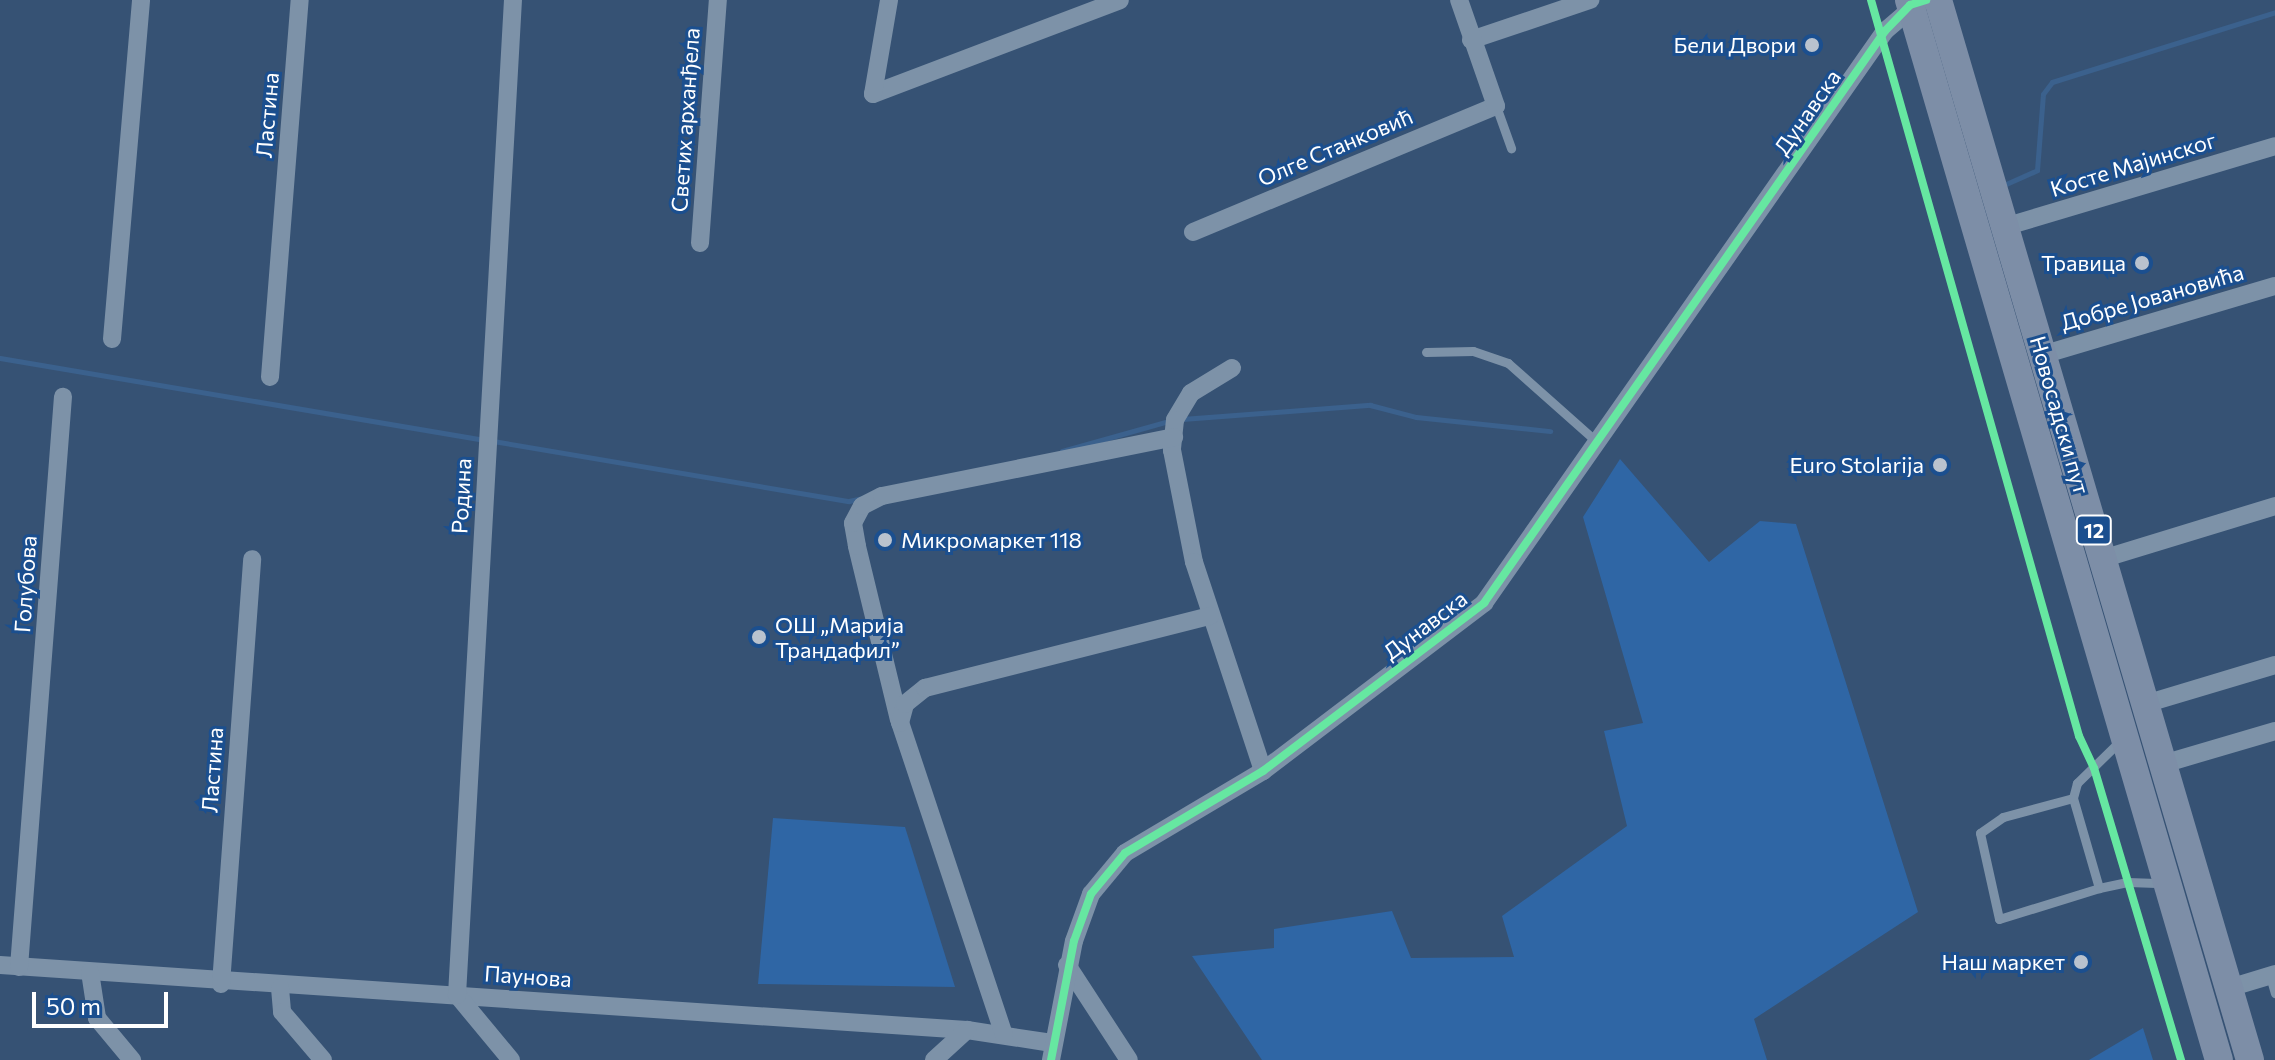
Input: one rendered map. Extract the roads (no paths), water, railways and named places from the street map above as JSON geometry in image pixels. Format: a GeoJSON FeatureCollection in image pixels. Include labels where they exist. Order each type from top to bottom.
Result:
{"type":"FeatureCollection","features":[{"type":"Feature","properties":{"kind":"main road","name":"Новосадски пут"},"geometry":{"type":"LineString","coordinates":[[1938,0],[2250,1060]]}},
{"type":"Feature","properties":{"kind":"main road","name":"Новосадски пут"},"geometry":{"type":"LineString","coordinates":[[1915,2],[2165,884],[2219,1060]]}},
{"type":"Feature","properties":{"kind":"street"},"geometry":{"type":"LineString","coordinates":[[112,339],[141,0]]}},
{"type":"Feature","properties":{"kind":"street","name":"Ластина"},"geometry":{"type":"LineString","coordinates":[[270,377],[300,0]]}},
{"type":"Feature","properties":{"kind":"street","name":"Родина"},"geometry":{"type":"LineString","coordinates":[[457,995],[513,0]]}},
{"type":"Feature","properties":{"kind":"street","name":"Светих арханђела"},"geometry":{"type":"LineString","coordinates":[[700,243],[718,0]]}},
{"type":"Feature","properties":{"kind":"street"},"geometry":{"type":"LineString","coordinates":[[889,0],[873,94],[1120,0]]}},
{"type":"Feature","properties":{"kind":"street"},"geometry":{"type":"LineString","coordinates":[[1459,0],[1496,106]]}},
{"type":"Feature","properties":{"kind":"street"},"geometry":{"type":"LineString","coordinates":[[1471,40],[1590,0]]}},
{"type":"Feature","properties":{"kind":"street","name":"Дунавска"},"geometry":{"type":"LineString","coordinates":[[1051,1051],[1067,965],[1091,894],[1125,853],[1263,771],[1484,603],[1600,444],[1868,56],[1915,2]]}},
{"type":"Feature","properties":{"kind":"street","name":"Олге Станковић"},"geometry":{"type":"LineString","coordinates":[[1193,232],[1496,106]]}},
{"type":"Feature","properties":{"kind":"street","name":"Косте Мајинског"},"geometry":{"type":"LineString","coordinates":[[2004,227],[2275,146]]}},
{"type":"Feature","properties":{"kind":"street","name":"Добре Јовановића"},"geometry":{"type":"LineString","coordinates":[[2042,355],[2275,286]]}},
{"type":"Feature","properties":{"kind":"street"},"geometry":{"type":"LineString","coordinates":[[1232,368],[1191,393],[1175,420],[1174,437],[1180,501],[1210,616],[1263,771]]}},
{"type":"Feature","properties":{"kind":"street","name":"Голубова"},"geometry":{"type":"LineString","coordinates":[[10,966],[63,397]]}},
{"type":"Feature","properties":{"kind":"street"},"geometry":{"type":"LineString","coordinates":[[1004,1035],[900,723],[853,523],[862,506],[882,496],[1174,437]]}},
{"type":"Feature","properties":{"kind":"street"},"geometry":{"type":"LineString","coordinates":[[2102,559],[2275,506]]}},
{"type":"Feature","properties":{"kind":"street","name":"Ластина"},"geometry":{"type":"LineString","coordinates":[[221,984],[252,559]]}},
{"type":"Feature","properties":{"kind":"street"},"geometry":{"type":"LineString","coordinates":[[900,723],[905,704],[925,688],[1210,616]]}},
{"type":"Feature","properties":{"kind":"street"},"geometry":{"type":"LineString","coordinates":[[2145,704],[2275,665]]}},
{"type":"Feature","properties":{"kind":"street"},"geometry":{"type":"LineString","coordinates":[[2163,764],[2275,731]]}},
{"type":"Feature","properties":{"kind":"street"},"geometry":{"type":"LineString","coordinates":[[1067,965],[1129,1060]]}},
{"type":"Feature","properties":{"kind":"street","name":"Паунова"},"geometry":{"type":"LineString","coordinates":[[10,966],[280,988],[457,995],[967,1030],[1004,1035],[1051,1051]]}},
{"type":"Feature","properties":{"kind":"street"},"geometry":{"type":"LineString","coordinates":[[90,972],[97,1018],[132,1060]]}},
{"type":"Feature","properties":{"kind":"street"},"geometry":{"type":"LineString","coordinates":[[2229,988],[2273,981]]}},
{"type":"Feature","properties":{"kind":"street"},"geometry":{"type":"LineString","coordinates":[[280,988],[282,1012],[323,1060]]}},
{"type":"Feature","properties":{"kind":"street"},"geometry":{"type":"LineString","coordinates":[[457,995],[511,1060]]}},
{"type":"Feature","properties":{"kind":"street"},"geometry":{"type":"LineString","coordinates":[[934,1060],[967,1030]]}},
{"type":"Feature","properties":{"kind":"lane"},"geometry":{"type":"LineString","coordinates":[[1496,106],[1511,148]]}},
{"type":"Feature","properties":{"kind":"lane"},"geometry":{"type":"LineString","coordinates":[[1426,352],[1473,351],[1508,363],[1600,444]]}},
{"type":"Feature","properties":{"kind":"lane"},"geometry":{"type":"LineString","coordinates":[[2099,888],[2073,798],[2077,783],[2123,736]]}},
{"type":"Feature","properties":{"kind":"lane"},"geometry":{"type":"LineString","coordinates":[[2073,798],[2003,817],[1980,833],[1999,919],[2099,888],[2151,880],[2165,884]]}},
{"type":"Feature","properties":{"kind":"waterway"},"geometry":{"type":"LineString","coordinates":[[2006,184],[2037,170],[2043,94],[2052,82],[2275,12]]}},
{"type":"Feature","properties":{"kind":"waterway"},"geometry":{"type":"LineString","coordinates":[[0,358],[483,440]]}},
{"type":"Feature","properties":{"kind":"waterway"},"geometry":{"type":"LineString","coordinates":[[1182,419],[1370,405],[1416,417],[1550,431]]}},
{"type":"Feature","properties":{"kind":"waterway"},"geometry":{"type":"LineString","coordinates":[[1062,451],[1172,420]]}},
{"type":"Feature","properties":{"kind":"waterway"},"geometry":{"type":"LineString","coordinates":[[493,441],[849,501],[862,498]]}},
{"type":"Feature","properties":{"kind":"place","name":"Бели Двори"},"geometry":{"type":"Point","coordinates":[1812,45]}},
{"type":"Feature","properties":{"kind":"place","name":"Травица"},"geometry":{"type":"Point","coordinates":[2142,263]}},
{"type":"Feature","properties":{"kind":"place","name":"Euro Stolarija"},"geometry":{"type":"Point","coordinates":[1940,465]}},
{"type":"Feature","properties":{"kind":"place","name":"Микромаркет 118"},"geometry":{"type":"Point","coordinates":[885,540]}},
{"type":"Feature","properties":{"kind":"place","name":"ОШ „Марија Трандафил”"},"geometry":{"type":"Point","coordinates":[759,637]}},
{"type":"Feature","properties":{"kind":"place","name":"Наш маркет"},"geometry":{"type":"Point","coordinates":[2081,962]}}]}
